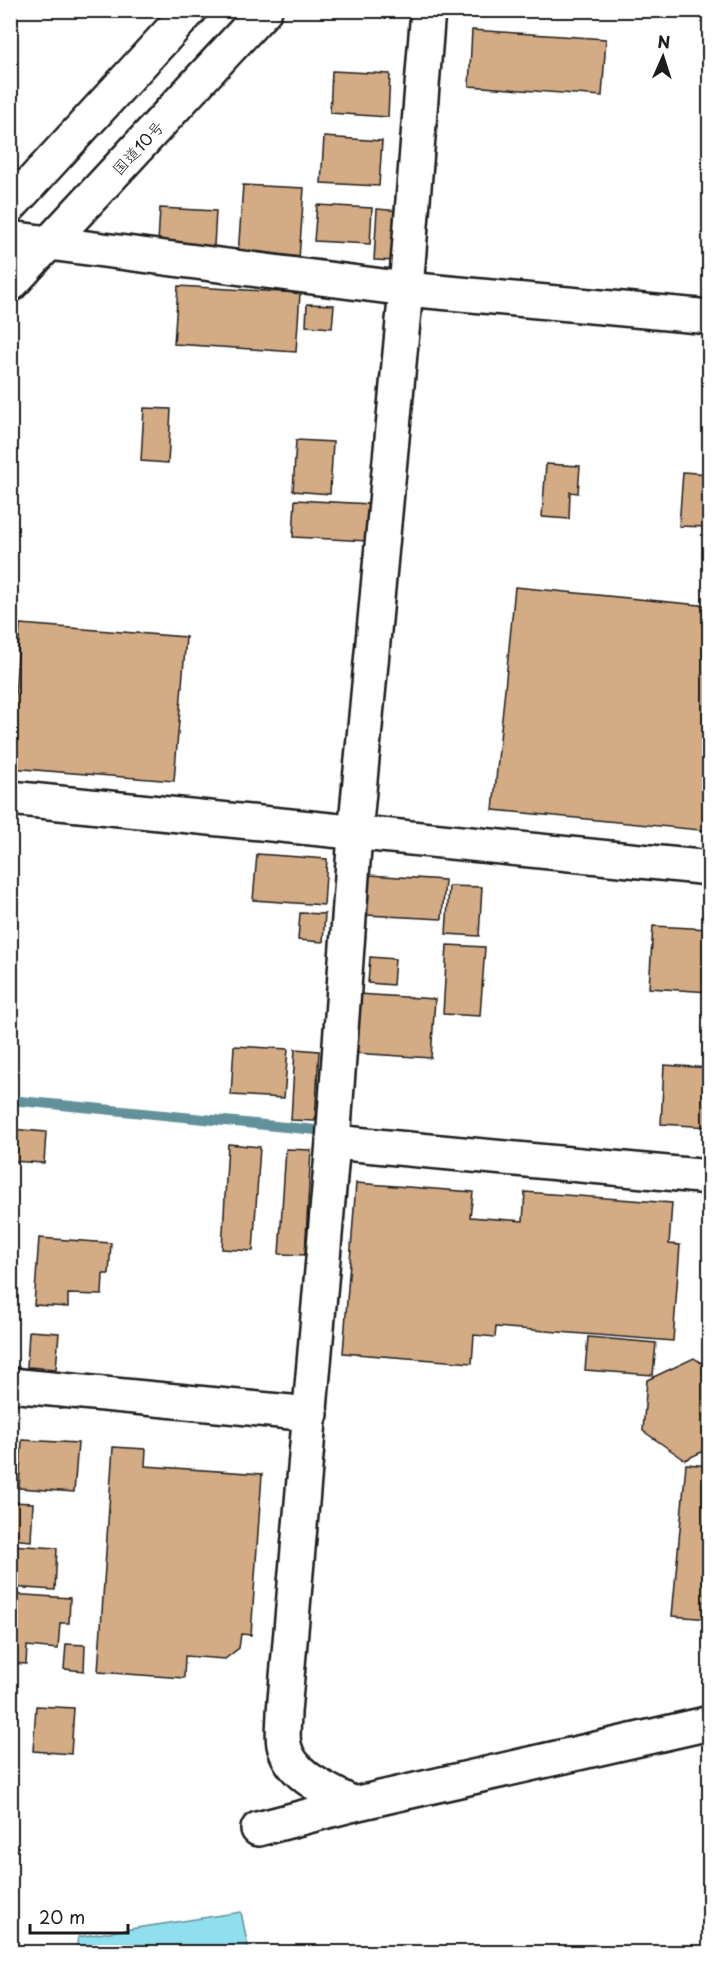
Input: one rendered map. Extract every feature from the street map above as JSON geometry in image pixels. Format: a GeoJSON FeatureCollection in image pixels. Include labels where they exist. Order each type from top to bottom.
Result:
{"type":"FeatureCollection","features":[{"type":"Feature","properties":{"kind":"main road"},"geometry":{"type":"LineString","coordinates":[[10,206],[190,10]]}},
{"type":"Feature","properties":{"kind":"main road","name":"国道10号"},"geometry":{"type":"LineString","coordinates":[[10,285],[265,10]]}},
{"type":"Feature","properties":{"kind":"main road"},"geometry":{"type":"LineString","coordinates":[[354,1804],[310,1782],[284,1746],[284,1712],[333,1142],[355,834],[406,289],[428,10]]}},
{"type":"Feature","properties":{"kind":"main road"},"geometry":{"type":"LineString","coordinates":[[10,238],[406,289],[710,317]]}},
{"type":"Feature","properties":{"kind":"main road"},"geometry":{"type":"LineString","coordinates":[[10,798],[710,868]]}},
{"type":"Feature","properties":{"kind":"main road"},"geometry":{"type":"LineString","coordinates":[[333,1142],[710,1177]]}},
{"type":"Feature","properties":{"kind":"main road"},"geometry":{"type":"LineString","coordinates":[[10,1385],[310,1414]]}},
{"type":"Feature","properties":{"kind":"main road"},"geometry":{"type":"LineString","coordinates":[[258,1829],[354,1804],[710,1723]]}},
{"type":"Feature","properties":{"kind":"water"},"geometry":{"type":"Polygon","coordinates":[[[241,1912],[249,1952],[76,1952],[78,1937],[241,1912]]]}},
{"type":"Feature","properties":{"kind":"building"},"geometry":{"type":"Polygon","coordinates":[[[472,30],[606,39],[602,96],[469,86],[472,30]]]}},
{"type":"Feature","properties":{"kind":"building"},"geometry":{"type":"Polygon","coordinates":[[[332,71],[390,74],[388,117],[330,113],[332,71]]]}},
{"type":"Feature","properties":{"kind":"building"},"geometry":{"type":"Polygon","coordinates":[[[324,137],[382,141],[379,186],[321,183],[324,137]]]}},
{"type":"Feature","properties":{"kind":"building"},"geometry":{"type":"Polygon","coordinates":[[[243,185],[304,188],[299,259],[238,255],[243,185]]]}},
{"type":"Feature","properties":{"kind":"building"},"geometry":{"type":"Polygon","coordinates":[[[317,205],[372,208],[370,244],[314,241],[317,205]]]}},
{"type":"Feature","properties":{"kind":"building"},"geometry":{"type":"Polygon","coordinates":[[[160,208],[216,211],[214,246],[158,243],[160,208]]]}},
{"type":"Feature","properties":{"kind":"building"},"geometry":{"type":"Polygon","coordinates":[[[377,209],[400,211],[397,261],[374,260],[377,209]]]}},
{"type":"Feature","properties":{"kind":"building"},"geometry":{"type":"Polygon","coordinates":[[[178,286],[300,293],[296,352],[174,344],[178,286]]]}},
{"type":"Feature","properties":{"kind":"building"},"geometry":{"type":"Polygon","coordinates":[[[307,304],[334,305],[332,328],[306,326],[307,304]]]}},
{"type":"Feature","properties":{"kind":"building"},"geometry":{"type":"Polygon","coordinates":[[[144,408],[171,409],[168,463],[141,461],[144,408]]]}},
{"type":"Feature","properties":{"kind":"building"},"geometry":{"type":"Polygon","coordinates":[[[296,440],[333,442],[330,494],[293,491],[296,440]]]}},
{"type":"Feature","properties":{"kind":"building"},"geometry":{"type":"Polygon","coordinates":[[[546,464],[580,466],[578,493],[570,492],[569,519],[542,517],[546,464]]]}},
{"type":"Feature","properties":{"kind":"building"},"geometry":{"type":"Polygon","coordinates":[[[683,472],[710,474],[706,527],[679,526],[683,472]]]}},
{"type":"Feature","properties":{"kind":"building"},"geometry":{"type":"Polygon","coordinates":[[[295,500],[371,504],[368,541],[293,537],[295,500]]]}},
{"type":"Feature","properties":{"kind":"building"},"geometry":{"type":"Polygon","coordinates":[[[515,587],[710,606],[710,831],[493,810],[515,587]]]}},
{"type":"Feature","properties":{"kind":"building"},"geometry":{"type":"Polygon","coordinates":[[[20,624],[186,637],[174,781],[10,768],[20,624]]]}},
{"type":"Feature","properties":{"kind":"building"},"geometry":{"type":"Polygon","coordinates":[[[257,854],[327,859],[324,905],[253,900],[257,854]]]}},
{"type":"Feature","properties":{"kind":"building"},"geometry":{"type":"Polygon","coordinates":[[[369,875],[445,880],[442,919],[366,915],[369,875]]]}},
{"type":"Feature","properties":{"kind":"building"},"geometry":{"type":"Polygon","coordinates":[[[449,886],[482,887],[479,936],[446,934],[449,886]]]}},
{"type":"Feature","properties":{"kind":"building"},"geometry":{"type":"Polygon","coordinates":[[[300,913],[325,914],[323,942],[298,940],[300,913]]]}},
{"type":"Feature","properties":{"kind":"building"},"geometry":{"type":"Polygon","coordinates":[[[653,926],[710,929],[710,992],[649,988],[653,926]]]}},
{"type":"Feature","properties":{"kind":"building"},"geometry":{"type":"Polygon","coordinates":[[[447,945],[485,947],[480,1016],[443,1014],[447,945]]]}},
{"type":"Feature","properties":{"kind":"building"},"geometry":{"type":"Polygon","coordinates":[[[370,957],[395,959],[393,985],[368,983],[370,957]]]}},
{"type":"Feature","properties":{"kind":"building"},"geometry":{"type":"Polygon","coordinates":[[[358,994],[435,999],[431,1058],[354,1053],[358,994]]]}},
{"type":"Feature","properties":{"kind":"building"},"geometry":{"type":"Polygon","coordinates":[[[234,1046],[288,1049],[284,1098],[231,1095],[234,1046]]]}},
{"type":"Feature","properties":{"kind":"building"},"geometry":{"type":"Polygon","coordinates":[[[295,1049],[319,1051],[315,1121],[291,1120],[295,1049]]]}},
{"type":"Feature","properties":{"kind":"building"},"geometry":{"type":"Polygon","coordinates":[[[664,1065],[710,1068],[710,1127],[661,1124],[664,1065]]]}},
{"type":"Feature","properties":{"kind":"building"},"geometry":{"type":"Polygon","coordinates":[[[11,1129],[46,1132],[44,1163],[10,1161],[11,1129]]]}},
{"type":"Feature","properties":{"kind":"building"},"geometry":{"type":"Polygon","coordinates":[[[228,1144],[260,1147],[253,1251],[222,1249],[228,1144]]]}},
{"type":"Feature","properties":{"kind":"building"},"geometry":{"type":"Polygon","coordinates":[[[286,1149],[311,1150],[305,1255],[279,1254],[286,1149]]]}},
{"type":"Feature","properties":{"kind":"building"},"geometry":{"type":"Polygon","coordinates":[[[356,1183],[473,1192],[470,1217],[523,1221],[525,1192],[672,1203],[669,1244],[680,1245],[673,1341],[496,1327],[495,1337],[474,1335],[472,1363],[343,1353],[356,1183]]]}},
{"type":"Feature","properties":{"kind":"building"},"geometry":{"type":"Polygon","coordinates":[[[39,1238],[111,1243],[109,1274],[103,1274],[102,1295],[68,1294],[68,1307],[34,1305],[39,1238]]]}},
{"type":"Feature","properties":{"kind":"building"},"geometry":{"type":"Polygon","coordinates":[[[29,1331],[59,1333],[56,1369],[27,1367],[29,1331]]]}},
{"type":"Feature","properties":{"kind":"building"},"geometry":{"type":"Polygon","coordinates":[[[588,1337],[656,1343],[653,1375],[585,1370],[588,1337]]]}},
{"type":"Feature","properties":{"kind":"building"},"geometry":{"type":"Polygon","coordinates":[[[694,1358],[710,1369],[710,1448],[685,1460],[643,1431],[647,1380],[694,1358]]]}},
{"type":"Feature","properties":{"kind":"building"},"geometry":{"type":"Polygon","coordinates":[[[22,1440],[78,1443],[74,1492],[19,1488],[22,1440]]]}},
{"type":"Feature","properties":{"kind":"building"},"geometry":{"type":"Polygon","coordinates":[[[113,1447],[146,1449],[145,1466],[262,1474],[251,1635],[241,1634],[239,1648],[225,1659],[185,1656],[184,1678],[98,1672],[113,1447]]]}},
{"type":"Feature","properties":{"kind":"building"},"geometry":{"type":"Polygon","coordinates":[[[686,1464],[710,1466],[710,1619],[672,1616],[686,1464]]]}},
{"type":"Feature","properties":{"kind":"building"},"geometry":{"type":"Polygon","coordinates":[[[10,1502],[33,1503],[31,1541],[10,1539],[10,1502]]]}},
{"type":"Feature","properties":{"kind":"building"},"geometry":{"type":"Polygon","coordinates":[[[10,1545],[57,1548],[55,1590],[10,1587],[10,1545]]]}},
{"type":"Feature","properties":{"kind":"building"},"geometry":{"type":"Polygon","coordinates":[[[10,1594],[70,1598],[69,1623],[60,1623],[58,1649],[27,1646],[26,1664],[10,1663],[10,1594]]]}},
{"type":"Feature","properties":{"kind":"building"},"geometry":{"type":"Polygon","coordinates":[[[66,1644],[85,1645],[84,1671],[64,1669],[66,1644]]]}},
{"type":"Feature","properties":{"kind":"building"},"geometry":{"type":"Polygon","coordinates":[[[36,1706],[74,1708],[71,1754],[33,1751],[36,1706]]]}},
{"type":"Feature","properties":{"kind":"waterway"},"geometry":{"type":"LineString","coordinates":[[10,1100],[316,1130]]}}]}
